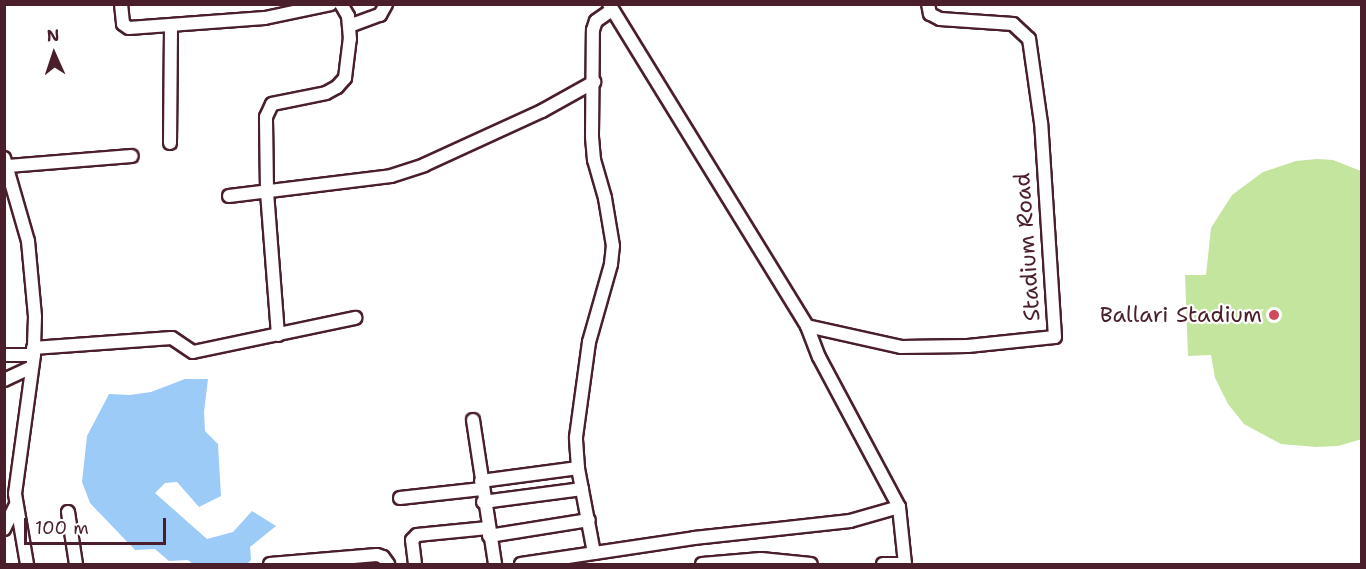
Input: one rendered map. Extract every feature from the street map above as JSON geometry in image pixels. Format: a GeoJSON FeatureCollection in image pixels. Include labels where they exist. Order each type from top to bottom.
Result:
{"type":"FeatureCollection","features":[{"type":"Feature","properties":{"kind":"street"},"geometry":{"type":"LineString","coordinates":[[121,4],[125,27],[265,18],[331,4]]}},
{"type":"Feature","properties":{"kind":"street"},"geometry":{"type":"LineString","coordinates":[[278,335],[267,191],[266,117],[272,104],[326,93],[337,87],[345,78],[349,26],[345,8],[341,4]]}},
{"type":"Feature","properties":{"kind":"street"},"geometry":{"type":"LineString","coordinates":[[349,26],[380,15],[386,4]]}},
{"type":"Feature","properties":{"kind":"street","name":"Stadium Road"},"geometry":{"type":"LineString","coordinates":[[807,326],[901,347],[968,346],[1055,337],[1041,123],[1029,39],[1013,24],[940,19],[930,14],[928,4]]}},
{"type":"Feature","properties":{"kind":"street"},"geometry":{"type":"LineString","coordinates":[[594,553],[578,468],[576,437],[583,371],[614,246],[605,198],[594,160],[592,40],[596,21],[609,9],[807,326],[819,357],[899,507],[905,564],[883,564]]}},
{"type":"Feature","properties":{"kind":"street"},"geometry":{"type":"LineString","coordinates":[[170,143],[171,25]]}},
{"type":"Feature","properties":{"kind":"street"},"geometry":{"type":"LineString","coordinates":[[229,196],[391,176],[424,165],[542,111],[594,82]]}},
{"type":"Feature","properties":{"kind":"street"},"geometry":{"type":"LineString","coordinates":[[27,564],[15,506],[15,481],[33,357],[35,317],[29,250],[6,162],[132,156]]}},
{"type":"Feature","properties":{"kind":"street"},"geometry":{"type":"LineString","coordinates":[[4,355],[33,357],[172,338],[193,352],[355,318]]}},
{"type":"Feature","properties":{"kind":"street"},"geometry":{"type":"LineString","coordinates":[[4,380],[33,357]]}},
{"type":"Feature","properties":{"kind":"street"},"geometry":{"type":"LineString","coordinates":[[473,420],[483,502],[495,564]]}},
{"type":"Feature","properties":{"kind":"street"},"geometry":{"type":"LineString","coordinates":[[400,498],[578,468]]}},
{"type":"Feature","properties":{"kind":"street"},"geometry":{"type":"LineString","coordinates":[[483,502],[582,489]]}},
{"type":"Feature","properties":{"kind":"street"},"geometry":{"type":"LineString","coordinates":[[4,530],[15,506]]}},
{"type":"Feature","properties":{"kind":"street"},"geometry":{"type":"LineString","coordinates":[[521,564],[738,532],[850,521],[899,507]]}},
{"type":"Feature","properties":{"kind":"street"},"geometry":{"type":"LineString","coordinates":[[68,512],[75,564]]}},
{"type":"Feature","properties":{"kind":"street"},"geometry":{"type":"LineString","coordinates":[[415,564],[412,540],[417,535],[489,532],[589,520]]}},
{"type":"Feature","properties":{"kind":"street"},"geometry":{"type":"LineString","coordinates":[[270,564],[377,555],[383,557],[388,564]]}},
{"type":"Feature","properties":{"kind":"street"},"geometry":{"type":"LineString","coordinates":[[702,564],[783,560],[811,564]]}},
{"type":"Feature","properties":{"kind":"green space","name":"Ballari Stadium"},"geometry":{"type":"Polygon","coordinates":[[[1333,160],[1361,171],[1362,439],[1338,446],[1316,447],[1281,444],[1244,424],[1228,404],[1215,378],[1211,355],[1188,356],[1185,275],[1206,275],[1211,228],[1232,195],[1263,172],[1296,161],[1333,160]]]}},
{"type":"Feature","properties":{"kind":"water"},"geometry":{"type":"Polygon","coordinates":[[[185,379],[208,379],[204,412],[205,431],[218,444],[221,496],[199,507],[177,482],[165,483],[155,493],[207,539],[233,532],[252,511],[276,526],[250,547],[251,560],[247,564],[193,564],[188,560],[169,561],[155,549],[135,550],[90,503],[82,482],[87,436],[109,394],[130,395],[151,392],[185,379]]]}},
{"type":"Feature","properties":{"kind":"place","name":"Ballari Stadium"},"geometry":{"type":"Point","coordinates":[1274,315]}}]}
